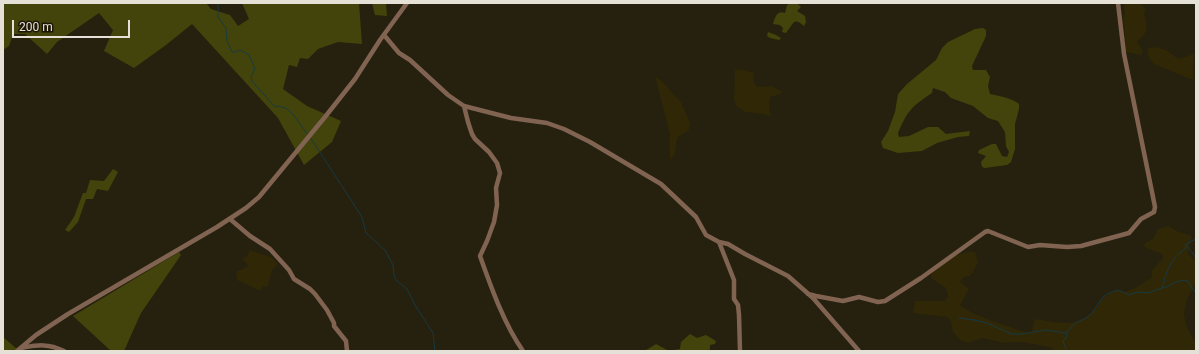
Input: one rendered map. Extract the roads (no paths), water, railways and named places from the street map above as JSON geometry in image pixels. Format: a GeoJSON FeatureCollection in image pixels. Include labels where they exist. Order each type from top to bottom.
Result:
{"type":"FeatureCollection","features":[{"type":"Feature","properties":{"kind":"street"},"geometry":{"type":"LineString","coordinates":[[19,350],[36,335],[68,314],[230,219],[259,197],[355,78],[407,3]]}},
{"type":"Feature","properties":{"kind":"street"},"geometry":{"type":"LineString","coordinates":[[808,294],[843,301],[859,297],[878,302],[885,301],[921,278],[985,232],[1028,247],[1040,245],[1081,246],[1129,233],[1141,219],[1154,212],[1155,207],[1124,54],[1118,3]]}},
{"type":"Feature","properties":{"kind":"street"},"geometry":{"type":"LineString","coordinates":[[384,35],[399,53],[410,60],[448,95],[464,106],[511,118],[547,123],[564,129],[590,142],[662,184],[696,217],[706,235],[719,242],[728,244],[788,276],[828,315],[859,351]]}},
{"type":"Feature","properties":{"kind":"street"},"geometry":{"type":"LineString","coordinates":[[464,106],[472,134],[497,163],[500,173],[496,188],[497,205],[494,222],[480,256],[493,293],[513,335],[523,351]]}},
{"type":"Feature","properties":{"kind":"street"},"geometry":{"type":"LineString","coordinates":[[230,219],[250,236],[270,249],[289,270],[294,279],[315,294],[327,310],[334,323],[334,326],[346,341],[347,351]]}},
{"type":"Feature","properties":{"kind":"street"},"geometry":{"type":"LineString","coordinates":[[719,242],[734,280],[734,299],[738,305],[740,351]]}},
{"type":"Feature","properties":{"kind":"street"},"geometry":{"type":"LineString","coordinates":[[19,350],[38,345],[45,345],[56,347],[64,351]]}},
{"type":"Feature","properties":{"kind":"waterway"},"geometry":{"type":"LineString","coordinates":[[218,3],[218,17],[226,28],[227,41],[232,52],[240,50],[249,55],[255,69],[251,77],[252,81],[274,106],[284,107],[290,111],[308,135]]}},
{"type":"Feature","properties":{"kind":"waterway"},"geometry":{"type":"LineString","coordinates":[[310,137],[362,217],[366,233],[385,250],[393,265],[396,280],[407,289],[415,305],[433,333],[435,351]]}},
{"type":"Feature","properties":{"kind":"waterway"},"geometry":{"type":"LineString","coordinates":[[959,318],[987,323],[1012,334],[1046,330],[1065,333],[1077,322],[1086,318],[1092,313],[1103,297],[1107,294],[1117,290],[1129,295],[1137,292],[1148,293],[1162,288],[1166,274],[1172,263],[1185,249],[1186,244],[1196,239]]}},
{"type":"Feature","properties":{"kind":"waterway"},"geometry":{"type":"LineString","coordinates":[[1186,244],[1196,258]]}},
{"type":"Feature","properties":{"kind":"waterway"},"geometry":{"type":"LineString","coordinates":[[1163,288],[1180,281],[1188,281],[1194,291],[1196,291]]}},
{"type":"Feature","properties":{"kind":"waterway"},"geometry":{"type":"LineString","coordinates":[[1065,351],[1066,348],[1063,341],[1066,338],[1067,332]]}}]}
